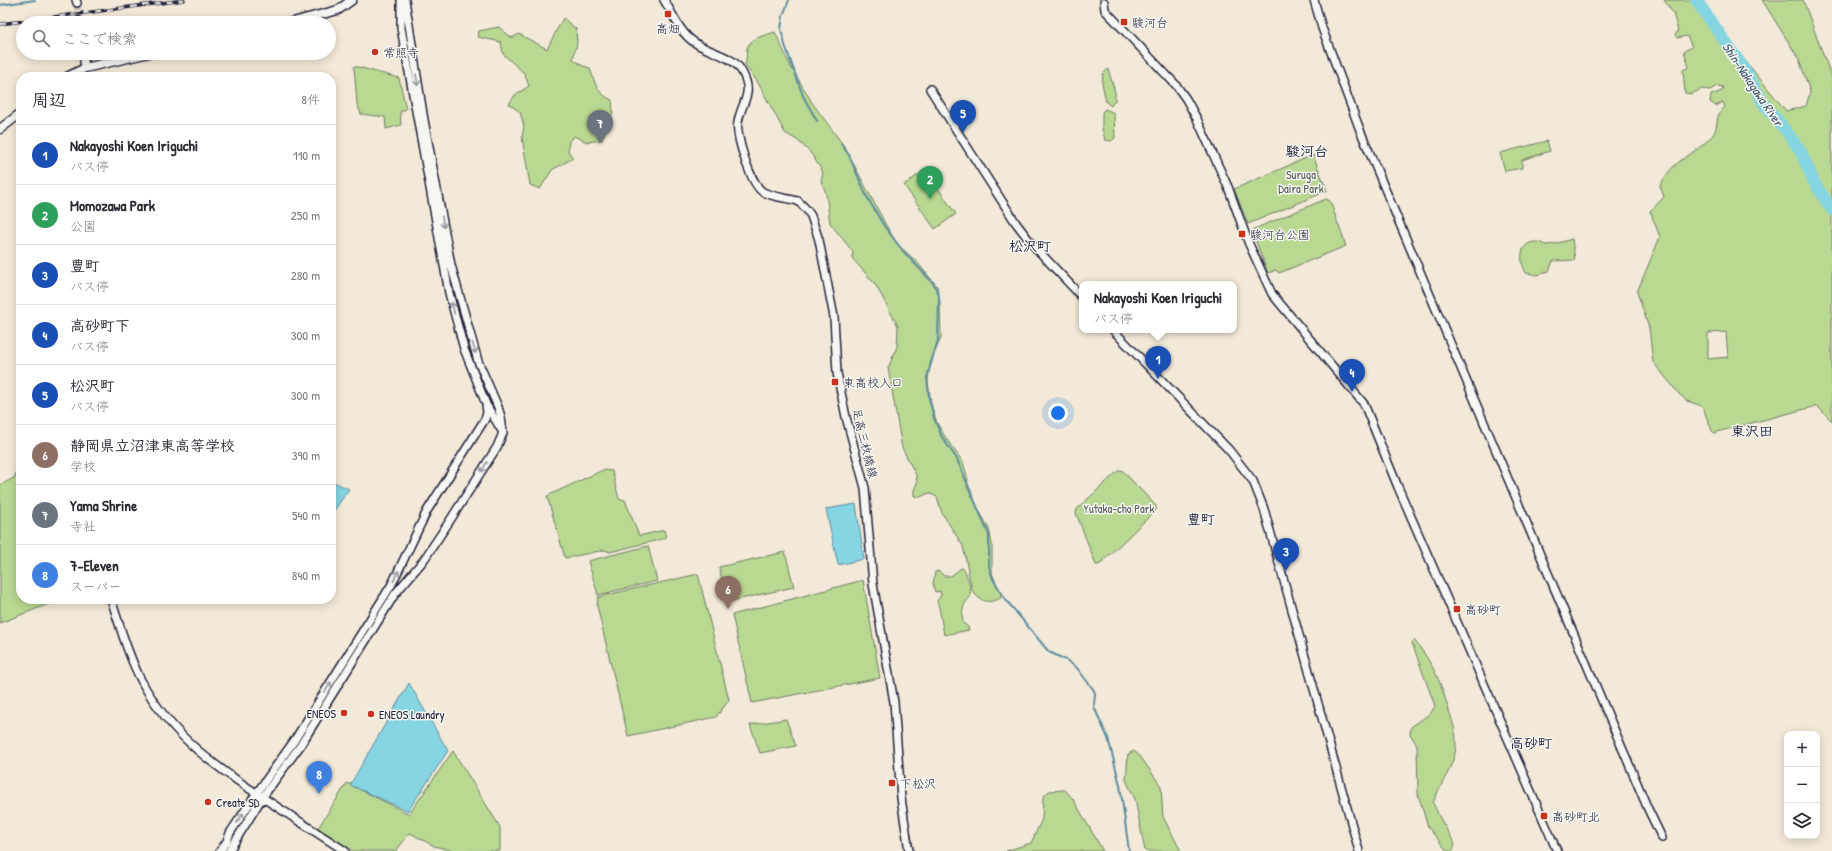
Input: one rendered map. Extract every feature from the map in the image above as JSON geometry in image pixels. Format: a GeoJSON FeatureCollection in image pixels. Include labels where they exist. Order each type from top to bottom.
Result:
{"type":"FeatureCollection","features":[{"type":"Feature","properties":{"kind":"main road"},"geometry":{"type":"LineString","coordinates":[[315,16],[338,10],[352,0]]}},
{"type":"Feature","properties":{"kind":"main road"},"geometry":{"type":"LineString","coordinates":[[77,72],[85,68],[119,60]]}},
{"type":"Feature","properties":{"kind":"main road"},"geometry":{"type":"LineString","coordinates":[[0,129],[16,117]]}},
{"type":"Feature","properties":{"kind":"street"},"geometry":{"type":"LineString","coordinates":[[401,0],[401,28],[449,293],[464,349],[486,404],[503,433]]}},
{"type":"Feature","properties":{"kind":"street"},"geometry":{"type":"LineString","coordinates":[[219,851],[230,847],[230,833],[300,746],[395,594],[423,561],[449,522],[496,447],[503,433],[500,412],[478,361],[452,265],[424,120],[405,0]]}},
{"type":"Feature","properties":{"kind":"street","name":"足高三枚橋線"},"geometry":{"type":"LineString","coordinates":[[664,0],[683,31],[693,42],[724,58],[739,68],[748,89],[746,103],[739,118],[737,129],[751,178],[758,188],[764,192],[798,201],[803,205],[811,216],[819,240],[834,317],[837,374],[846,417],[865,488],[873,584],[895,709],[901,798],[909,851]]}},
{"type":"Feature","properties":{"kind":"street"},"geometry":{"type":"LineString","coordinates":[[1314,0],[1322,28],[1360,130],[1648,809],[1662,838]]}},
{"type":"Feature","properties":{"kind":"street"},"geometry":{"type":"LineString","coordinates":[[1104,2],[1105,10],[1176,85],[1186,99],[1222,173],[1249,244],[1272,294],[1364,404],[1398,487],[1557,851]]}},
{"type":"Feature","properties":{"kind":"street"},"geometry":{"type":"LineString","coordinates":[[84,60],[85,68]]}},
{"type":"Feature","properties":{"kind":"street"},"geometry":{"type":"LineString","coordinates":[[930,89],[1016,223],[1032,244],[1079,294]]}},
{"type":"Feature","properties":{"kind":"street"},"geometry":{"type":"LineString","coordinates":[[1116,333],[1229,450],[1253,481],[1264,509],[1359,851]]}},
{"type":"Feature","properties":{"kind":"street"},"geometry":{"type":"LineString","coordinates":[[259,796],[392,584],[427,511],[485,420],[487,414],[486,404]]}},
{"type":"Feature","properties":{"kind":"street"},"geometry":{"type":"LineString","coordinates":[[113,604],[142,682],[160,710],[179,734],[199,754],[227,775],[345,851]]}},
{"type":"Feature","properties":{"kind":"green space"},"geometry":{"type":"Polygon","coordinates":[[[1664,0],[1701,0],[1717,26],[1786,111],[1806,106],[1810,92],[1799,59],[1762,0],[1803,0],[1832,78],[1832,421],[1817,406],[1713,433],[1702,406],[1687,401],[1679,394],[1653,362],[1649,328],[1637,292],[1660,237],[1650,211],[1664,197],[1660,186],[1670,170],[1712,136],[1716,130],[1719,114],[1725,107],[1723,102],[1716,106],[1710,102],[1711,95],[1722,91],[1723,87],[1717,86],[1710,90],[1702,89],[1691,94],[1685,93],[1683,70],[1689,67],[1684,51],[1692,47],[1687,36],[1677,38],[1675,35],[1678,31],[1673,13],[1664,0]],[[1726,332],[1708,333],[1708,359],[1728,357],[1726,332]]]}},
{"type":"Feature","properties":{"kind":"green space"},"geometry":{"type":"Polygon","coordinates":[[[563,18],[576,29],[577,43],[573,59],[583,66],[590,68],[597,87],[603,94],[612,100],[613,112],[602,140],[587,142],[574,136],[569,141],[568,151],[573,158],[552,170],[540,189],[530,185],[522,137],[524,126],[520,112],[509,104],[515,95],[529,86],[524,73],[503,54],[501,42],[478,37],[479,31],[499,27],[512,38],[519,34],[547,49],[563,18]]]}},
{"type":"Feature","properties":{"kind":"green space"},"geometry":{"type":"Polygon","coordinates":[[[775,32],[791,67],[813,104],[844,146],[898,245],[916,261],[937,286],[940,302],[941,338],[930,363],[928,381],[931,404],[937,423],[963,462],[968,480],[967,487],[989,529],[992,544],[992,573],[1002,597],[994,601],[982,600],[972,590],[963,546],[942,513],[937,497],[929,493],[920,497],[914,496],[914,490],[917,483],[916,475],[902,448],[888,368],[897,347],[898,326],[875,284],[852,258],[853,252],[830,223],[826,193],[821,181],[823,173],[821,169],[810,152],[797,140],[785,133],[757,81],[745,65],[747,48],[751,42],[759,37],[775,32]]]}},
{"type":"Feature","properties":{"kind":"green space"},"geometry":{"type":"Polygon","coordinates":[[[354,66],[399,78],[406,109],[400,112],[401,125],[386,129],[385,117],[361,114],[357,104],[354,66]]]}},
{"type":"Feature","properties":{"kind":"green space"},"geometry":{"type":"Polygon","coordinates":[[[1108,69],[1115,92],[1115,100],[1111,106],[1106,102],[1102,83],[1103,74],[1108,69]]]}},
{"type":"Feature","properties":{"kind":"green space"},"geometry":{"type":"Polygon","coordinates":[[[1105,109],[1114,113],[1115,138],[1111,141],[1105,140],[1102,128],[1102,112],[1105,109]]]}},
{"type":"Feature","properties":{"kind":"green space"},"geometry":{"type":"Polygon","coordinates":[[[1547,141],[1550,151],[1522,160],[1522,168],[1505,171],[1500,153],[1547,141]]]}},
{"type":"Feature","properties":{"kind":"green space","name":"Suruga Daira Park"},"geometry":{"type":"Polygon","coordinates":[[[1313,155],[1327,191],[1248,224],[1234,189],[1313,155]]]}},
{"type":"Feature","properties":{"kind":"green space"},"geometry":{"type":"Polygon","coordinates":[[[925,170],[956,214],[935,229],[904,185],[925,170]]]}},
{"type":"Feature","properties":{"kind":"green space"},"geometry":{"type":"Polygon","coordinates":[[[1326,199],[1330,201],[1346,246],[1279,273],[1276,270],[1268,273],[1252,231],[1326,199]]]}},
{"type":"Feature","properties":{"kind":"green space"},"geometry":{"type":"Polygon","coordinates":[[[1572,239],[1575,260],[1553,261],[1549,271],[1538,275],[1526,273],[1522,263],[1522,253],[1527,245],[1540,242],[1550,245],[1572,239]]]}},
{"type":"Feature","properties":{"kind":"green space"},"geometry":{"type":"Polygon","coordinates":[[[603,470],[612,471],[619,499],[625,500],[639,536],[664,530],[666,538],[610,552],[605,550],[565,558],[547,496],[603,470]]]}},
{"type":"Feature","properties":{"kind":"green space","name":"Yutaka-cho Park"},"geometry":{"type":"Polygon","coordinates":[[[1122,470],[1156,506],[1156,510],[1099,565],[1096,565],[1076,513],[1077,509],[1118,471],[1122,470]]]}},
{"type":"Feature","properties":{"kind":"green space"},"geometry":{"type":"Polygon","coordinates":[[[16,473],[16,604],[49,604],[0,623],[0,485],[14,478],[16,473]]]}},
{"type":"Feature","properties":{"kind":"green space"},"geometry":{"type":"Polygon","coordinates":[[[648,546],[657,581],[598,595],[588,561],[648,546]]]}},
{"type":"Feature","properties":{"kind":"green space"},"geometry":{"type":"Polygon","coordinates":[[[785,552],[794,587],[727,602],[719,567],[785,552]]]}},
{"type":"Feature","properties":{"kind":"green space"},"geometry":{"type":"Polygon","coordinates":[[[961,568],[964,569],[969,582],[970,597],[965,604],[962,615],[963,623],[969,630],[944,635],[937,601],[941,595],[940,591],[935,592],[933,584],[935,572],[939,571],[944,576],[951,576],[961,568]]]}},
{"type":"Feature","properties":{"kind":"green space"},"geometry":{"type":"Polygon","coordinates":[[[698,574],[729,700],[716,717],[628,736],[597,606],[598,597],[698,574]]]}},
{"type":"Feature","properties":{"kind":"green space"},"geometry":{"type":"Polygon","coordinates":[[[863,580],[880,678],[752,703],[732,615],[863,580]]]}},
{"type":"Feature","properties":{"kind":"green space"},"geometry":{"type":"Polygon","coordinates":[[[1414,640],[1427,657],[1436,673],[1443,690],[1455,733],[1456,747],[1453,761],[1433,803],[1455,844],[1453,851],[1447,851],[1428,827],[1418,794],[1417,745],[1410,734],[1411,727],[1431,713],[1435,706],[1412,643],[1414,640]]]}},
{"type":"Feature","properties":{"kind":"green space"},"geometry":{"type":"Polygon","coordinates":[[[786,719],[796,746],[760,753],[750,725],[786,719]]]}},
{"type":"Feature","properties":{"kind":"green space"},"geometry":{"type":"Polygon","coordinates":[[[453,751],[500,827],[500,851],[454,851],[434,846],[410,833],[396,851],[353,851],[318,828],[347,783],[409,814],[453,751]]]}},
{"type":"Feature","properties":{"kind":"green space"},"geometry":{"type":"Polygon","coordinates":[[[1134,751],[1140,756],[1161,786],[1163,817],[1181,851],[1145,851],[1135,799],[1126,780],[1128,754],[1134,751]]]}},
{"type":"Feature","properties":{"kind":"green space"},"geometry":{"type":"Polygon","coordinates":[[[1065,790],[1073,799],[1103,851],[1006,851],[1031,843],[1042,819],[1043,797],[1049,791],[1065,790]]]}},
{"type":"Feature","properties":{"kind":"water"},"geometry":{"type":"Polygon","coordinates":[[[336,483],[349,489],[336,508],[336,483]]]}},
{"type":"Feature","properties":{"kind":"water"},"geometry":{"type":"Polygon","coordinates":[[[856,504],[864,559],[838,565],[826,509],[856,504]]]}},
{"type":"Feature","properties":{"kind":"water"},"geometry":{"type":"Polygon","coordinates":[[[409,683],[448,751],[408,811],[350,785],[409,683]]]}},
{"type":"Feature","properties":{"kind":"waterway"},"geometry":{"type":"LineString","coordinates":[[0,5],[35,0]]}},
{"type":"Feature","properties":{"kind":"waterway"},"geometry":{"type":"LineString","coordinates":[[789,0],[783,16],[781,29],[803,96],[817,121]]}},
{"type":"Feature","properties":{"kind":"waterway","name":"Shin-Nakagawa River"},"geometry":{"type":"LineString","coordinates":[[1696,0],[1745,70],[1764,104],[1800,150],[1815,184],[1832,210]]}},
{"type":"Feature","properties":{"kind":"waterway"},"geometry":{"type":"LineString","coordinates":[[841,144],[849,155],[866,195],[884,226],[903,251],[934,284],[939,295],[938,340],[927,377],[929,398],[934,418],[942,437],[957,459],[989,535],[989,566],[993,579],[1006,600],[1049,652],[1066,660],[1077,668],[1095,693],[1094,707],[1108,738],[1120,785],[1129,851]]}},
{"type":"Feature","properties":{"kind":"tunnel"},"geometry":{"type":"LineString","coordinates":[[77,3],[78,16]]}},
{"type":"Feature","properties":{"kind":"railway"},"geometry":{"type":"LineString","coordinates":[[61,16],[184,0]]}},
{"type":"Feature","properties":{"kind":"railway"},"geometry":{"type":"LineString","coordinates":[[0,24],[16,22]]}},
{"type":"Feature","properties":{"kind":"place","name":"高畑"},"geometry":{"type":"Point","coordinates":[668,14]}},
{"type":"Feature","properties":{"kind":"place","name":"駿河台"},"geometry":{"type":"Point","coordinates":[1124,22]}},
{"type":"Feature","properties":{"kind":"place","name":"常照寺"},"geometry":{"type":"Point","coordinates":[375,52]}},
{"type":"Feature","properties":{"kind":"place","name":"松沢町"},"geometry":{"type":"Point","coordinates":[963,133]}},
{"type":"Feature","properties":{"kind":"place","name":"Yama Shrine"},"geometry":{"type":"Point","coordinates":[600,143]}},
{"type":"Feature","properties":{"kind":"place","name":"Momozawa Park"},"geometry":{"type":"Point","coordinates":[930,199]}},
{"type":"Feature","properties":{"kind":"place","name":"駿河台公園"},"geometry":{"type":"Point","coordinates":[1242,234]}},
{"type":"Feature","properties":{"kind":"place","name":"Nakayoshi Koen Iriguchi"},"geometry":{"type":"Point","coordinates":[1158,379]}},
{"type":"Feature","properties":{"kind":"place","name":"東高校入口"},"geometry":{"type":"Point","coordinates":[835,382]}},
{"type":"Feature","properties":{"kind":"place","name":"高砂町下"},"geometry":{"type":"Point","coordinates":[1352,392]}},
{"type":"Feature","properties":{"kind":"place","name":"豊町"},"geometry":{"type":"Point","coordinates":[1286,571]}},
{"type":"Feature","properties":{"kind":"place","name":"静岡県立沼津東高等学校"},"geometry":{"type":"Point","coordinates":[728,609]}},
{"type":"Feature","properties":{"kind":"place","name":"高砂町"},"geometry":{"type":"Point","coordinates":[1457,609]}},
{"type":"Feature","properties":{"kind":"place","name":"ENEOS"},"geometry":{"type":"Point","coordinates":[344,713]}},
{"type":"Feature","properties":{"kind":"place","name":"ENEOS Laundry"},"geometry":{"type":"Point","coordinates":[371,714]}},
{"type":"Feature","properties":{"kind":"place","name":"下松沢"},"geometry":{"type":"Point","coordinates":[892,783]}},
{"type":"Feature","properties":{"kind":"place","name":"7-Eleven"},"geometry":{"type":"Point","coordinates":[319,794]}},
{"type":"Feature","properties":{"kind":"place","name":"Create SD"},"geometry":{"type":"Point","coordinates":[208,802]}},
{"type":"Feature","properties":{"kind":"place","name":"高砂町北"},"geometry":{"type":"Point","coordinates":[1544,816]}},
{"type":"Feature","properties":{"kind":"district","name":"駿河台"},"geometry":{"type":"Point","coordinates":[1307,150]}},
{"type":"Feature","properties":{"kind":"district","name":"松沢町"},"geometry":{"type":"Point","coordinates":[1030,245]}},
{"type":"Feature","properties":{"kind":"district","name":"東沢田"},"geometry":{"type":"Point","coordinates":[1752,430]}},
{"type":"Feature","properties":{"kind":"district","name":"豊町"},"geometry":{"type":"Point","coordinates":[1201,518]}},
{"type":"Feature","properties":{"kind":"district","name":"高砂町"},"geometry":{"type":"Point","coordinates":[1531,742]}}]}
